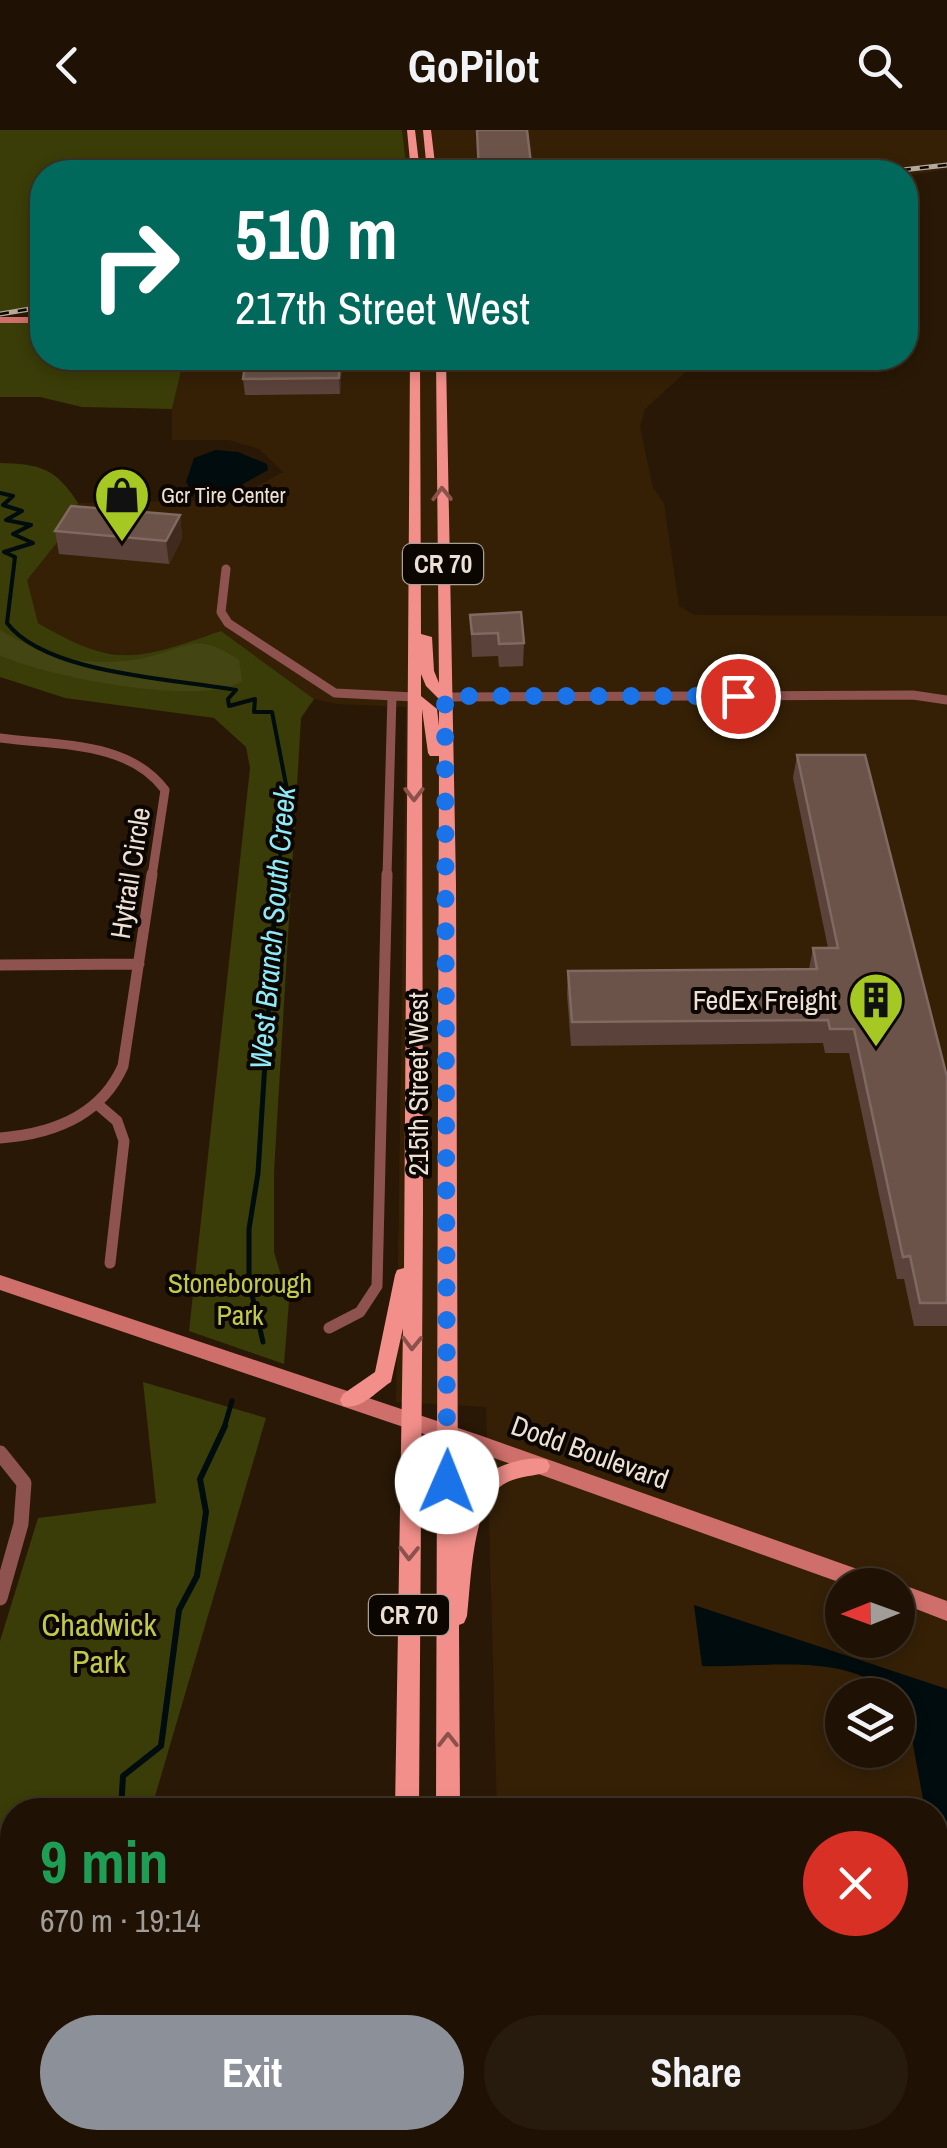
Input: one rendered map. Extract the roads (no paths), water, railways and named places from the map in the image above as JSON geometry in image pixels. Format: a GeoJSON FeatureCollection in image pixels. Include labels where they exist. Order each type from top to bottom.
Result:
{"type":"FeatureCollection","features":[{"type":"Feature","properties":{"kind":"main road"},"geometry":{"type":"LineString","coordinates":[[411,130],[415,160]]}},
{"type":"Feature","properties":{"kind":"main road"},"geometry":{"type":"LineString","coordinates":[[427,130],[431,160]]}},
{"type":"Feature","properties":{"kind":"main road"},"geometry":{"type":"LineString","coordinates":[[0,320],[30,320]]}},
{"type":"Feature","properties":{"kind":"main road","name":"215th Street West"},"geometry":{"type":"LineString","coordinates":[[407,1798],[414,1210],[415,370]]}},
{"type":"Feature","properties":{"kind":"main road"},"geometry":{"type":"LineString","coordinates":[[437,370],[441,380]]}},
{"type":"Feature","properties":{"kind":"main road","name":"215th Street West"},"geometry":{"type":"LineString","coordinates":[[441,370],[447,797],[448,1798]]}},
{"type":"Feature","properties":{"kind":"main road"},"geometry":{"type":"LineString","coordinates":[[414,609],[425,636],[428,680],[434,691],[445,696]]}},
{"type":"Feature","properties":{"kind":"main road"},"geometry":{"type":"LineString","coordinates":[[414,697],[430,709],[436,767],[447,797]]}},
{"type":"Feature","properties":{"kind":"main road"},"geometry":{"type":"LineString","coordinates":[[350,1400],[384,1376],[414,1210]]}},
{"type":"Feature","properties":{"kind":"main road","name":"Dodd Boulevard"},"geometry":{"type":"LineString","coordinates":[[0,1282],[448,1433],[826,1568]]}},
{"type":"Feature","properties":{"kind":"main road"},"geometry":{"type":"LineString","coordinates":[[447,1670],[476,1503],[489,1482],[512,1470],[540,1466]]}},
{"type":"Feature","properties":{"kind":"main road"},"geometry":{"type":"LineString","coordinates":[[915,1599],[947,1611]]}},
{"type":"Feature","properties":{"kind":"street"},"geometry":{"type":"LineString","coordinates":[[226,569],[221,612],[228,624],[336,693],[414,697]]}},
{"type":"Feature","properties":{"kind":"street","name":"215th Street West"},"geometry":{"type":"LineString","coordinates":[[329,1328],[360,1312],[377,1286],[392,696]]}},
{"type":"Feature","properties":{"kind":"street"},"geometry":{"type":"LineString","coordinates":[[445,696],[913,696],[947,700]]}},
{"type":"Feature","properties":{"kind":"street","name":"Hytrail Circle"},"geometry":{"type":"LineString","coordinates":[[0,738],[117,754],[143,763],[158,776],[165,790],[123,1066],[108,1094],[57,1126],[0,1138]]}},
{"type":"Feature","properties":{"kind":"street","name":"Hytrail Circle"},"geometry":{"type":"LineString","coordinates":[[0,965],[139,964]]}},
{"type":"Feature","properties":{"kind":"street"},"geometry":{"type":"LineString","coordinates":[[96,1102],[117,1122],[124,1141],[110,1263]]}},
{"type":"Feature","properties":{"kind":"street"},"geometry":{"type":"LineString","coordinates":[[0,1453],[24,1483],[21,1524],[0,1598]]}},
{"type":"Feature","properties":{"kind":"waterway","name":"West Branch South Creek"},"geometry":{"type":"LineString","coordinates":[[0,493],[13,496],[3,505],[22,511],[6,520],[31,525],[13,534],[33,543],[4,552],[15,557],[7,623],[25,640],[80,664],[113,672],[236,690],[228,699],[229,706],[255,699],[254,712],[272,712],[289,800],[277,876]]}},
{"type":"Feature","properties":{"kind":"waterway","name":"West Branch South Creek"},"geometry":{"type":"LineString","coordinates":[[263,1342],[249,1282],[249,1229],[258,1173],[277,874]]}},
{"type":"Feature","properties":{"kind":"waterway","name":"West Branch South Creek"},"geometry":{"type":"LineString","coordinates":[[224,1428],[232,1401]]}},
{"type":"Feature","properties":{"kind":"waterway","name":"West Branch South Creek"},"geometry":{"type":"LineString","coordinates":[[122,1798],[123,1776],[161,1746],[179,1610],[197,1576],[206,1512],[200,1479],[225,1426]]}},
{"type":"Feature","properties":{"kind":"railway"},"geometry":{"type":"LineString","coordinates":[[918,168],[947,165]]}},
{"type":"Feature","properties":{"kind":"railway"},"geometry":{"type":"LineString","coordinates":[[0,314],[30,309]]}},
{"type":"Feature","properties":{"kind":"place","name":"Gcr Tire Center"},"geometry":{"type":"Point","coordinates":[122,544]}},
{"type":"Feature","properties":{"kind":"place","name":"FedEx Freight"},"geometry":{"type":"Point","coordinates":[876,1049]}},
{"type":"Feature","properties":{"kind":"park label","name":"Stoneborough Park"},"geometry":{"type":"Point","coordinates":[240,1299]}},
{"type":"Feature","properties":{"kind":"park label","name":"Chadwick Park"},"geometry":{"type":"Point","coordinates":[99,1644]}}]}
